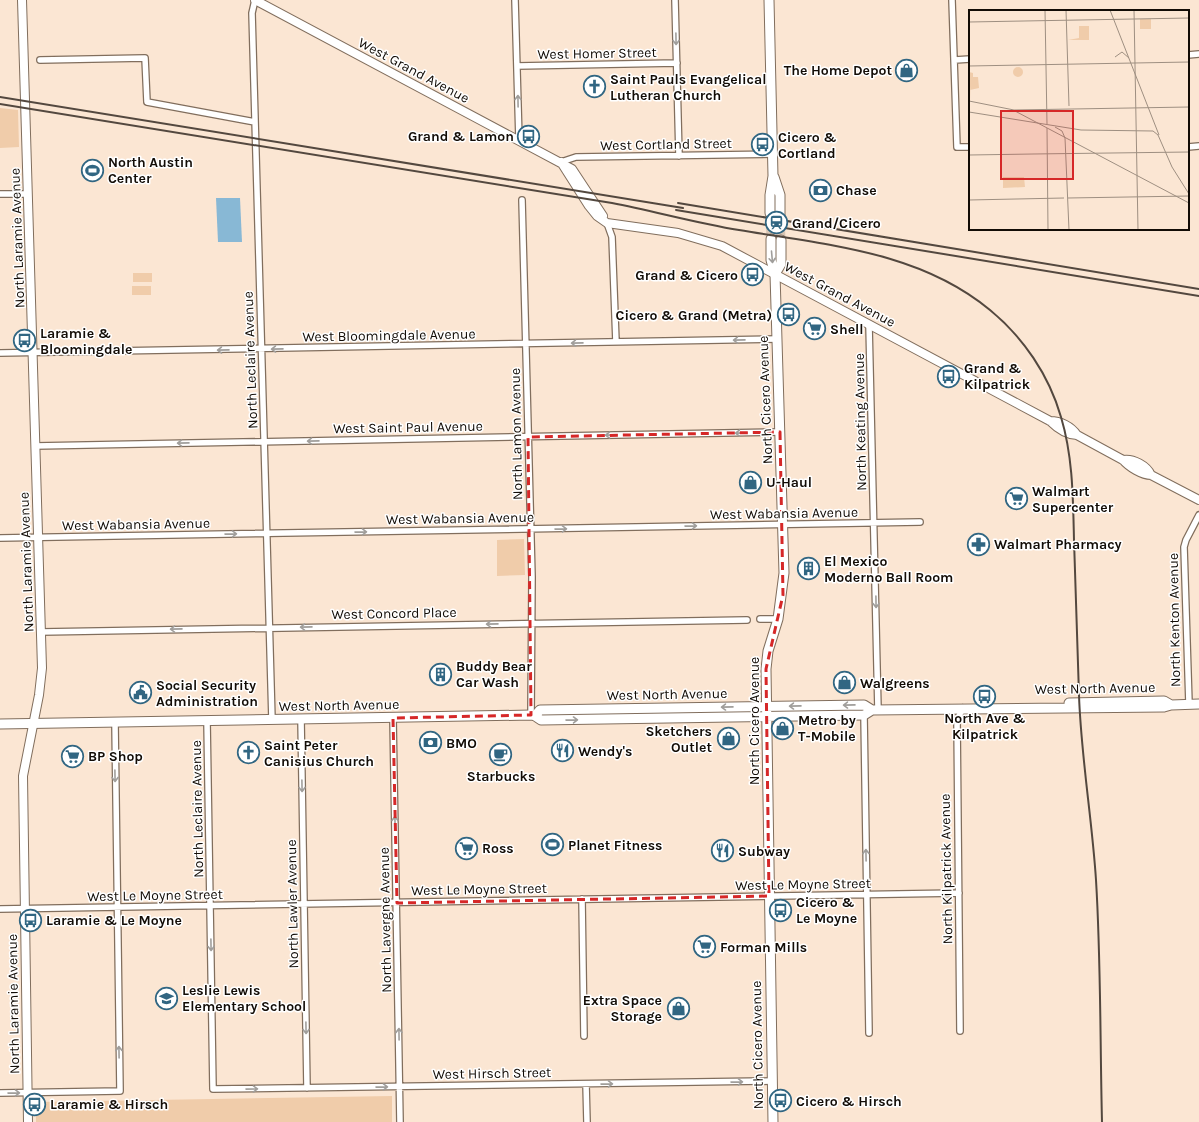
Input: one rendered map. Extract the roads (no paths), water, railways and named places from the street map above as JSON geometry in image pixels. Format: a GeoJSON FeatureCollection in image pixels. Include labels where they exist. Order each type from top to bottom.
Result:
{"type":"FeatureCollection","features":[{"type":"Feature","properties":{"kind":"main road"},"geometry":{"type":"LineString","coordinates":[[769,0],[773,154],[770,213]]}},
{"type":"Feature","properties":{"kind":"main road"},"geometry":{"type":"LineString","coordinates":[[773,176],[780,195],[780,215]]}},
{"type":"Feature","properties":{"kind":"main road","name":"North Cicero Avenue"},"geometry":{"type":"LineString","coordinates":[[771,239],[771,260],[776,274],[784,573],[778,619],[768,651],[766,669],[773,1122]]}},
{"type":"Feature","properties":{"kind":"main road","name":"North Cicero Avenue"},"geometry":{"type":"LineString","coordinates":[[776,274],[782,264],[781,240]]}},
{"type":"Feature","properties":{"kind":"main road","name":"West North Avenue"},"geometry":{"type":"LineString","coordinates":[[533,716],[540,710],[864,705],[875,710],[1020,707],[1028,704],[1164,701],[1171,705],[1199,704]]}},
{"type":"Feature","properties":{"kind":"main road"},"geometry":{"type":"LineString","coordinates":[[864,715],[875,710]]}},
{"type":"Feature","properties":{"kind":"main road","name":"West North Avenue"},"geometry":{"type":"LineString","coordinates":[[0,724],[533,716],[540,720],[864,715]]}},
{"type":"Feature","properties":{"kind":"street","name":"North Laramie Avenue"},"geometry":{"type":"LineString","coordinates":[[22,0],[42,668],[33,724],[23,767],[28,1122]]}},
{"type":"Feature","properties":{"kind":"street","name":"North Leclaire Avenue"},"geometry":{"type":"LineString","coordinates":[[255,0],[252,13],[272,720]]}},
{"type":"Feature","properties":{"kind":"street","name":"West Grand Avenue"},"geometry":{"type":"LineString","coordinates":[[255,0],[561,162],[572,169],[607,223],[694,237],[722,246],[1050,421],[1057,421],[1073,430],[1077,435],[1123,460],[1129,459],[1135,462],[1148,469],[1151,475],[1199,500]]}},
{"type":"Feature","properties":{"kind":"street"},"geometry":{"type":"LineString","coordinates":[[515,0],[519,140]]}},
{"type":"Feature","properties":{"kind":"street"},"geometry":{"type":"LineString","coordinates":[[675,0],[679,156]]}},
{"type":"Feature","properties":{"kind":"street"},"geometry":{"type":"LineString","coordinates":[[952,0],[957,147],[969,147]]}},
{"type":"Feature","properties":{"kind":"street"},"geometry":{"type":"LineString","coordinates":[[1189,55],[1199,54]]}},
{"type":"Feature","properties":{"kind":"street"},"geometry":{"type":"LineString","coordinates":[[40,60],[145,58],[147,102],[255,122]]}},
{"type":"Feature","properties":{"kind":"street"},"geometry":{"type":"LineString","coordinates":[[955,60],[969,59]]}},
{"type":"Feature","properties":{"kind":"street","name":"West Homer Street"},"geometry":{"type":"LineString","coordinates":[[517,66],[677,63]]}},
{"type":"Feature","properties":{"kind":"street","name":"West Cortland Street"},"geometry":{"type":"LineString","coordinates":[[561,162],[576,157],[773,154]]}},
{"type":"Feature","properties":{"kind":"street"},"geometry":{"type":"LineString","coordinates":[[0,194],[28,194]]}},
{"type":"Feature","properties":{"kind":"street","name":"North Lamon Avenue"},"geometry":{"type":"LineString","coordinates":[[522,200],[533,716]]}},
{"type":"Feature","properties":{"kind":"street"},"geometry":{"type":"LineString","coordinates":[[607,223],[612,237],[616,342]]}},
{"type":"Feature","properties":{"kind":"street","name":"North Keating Avenue"},"geometry":{"type":"LineString","coordinates":[[869,325],[874,523],[875,710]]}},
{"type":"Feature","properties":{"kind":"street","name":"West Bloomingdale Avenue"},"geometry":{"type":"LineString","coordinates":[[0,353],[778,339]]}},
{"type":"Feature","properties":{"kind":"street","name":"West Saint Paul Avenue"},"geometry":{"type":"LineString","coordinates":[[35,446],[780,432]]}},
{"type":"Feature","properties":{"kind":"street","name":"North Kenton Avenue"},"geometry":{"type":"LineString","coordinates":[[1188,704],[1184,547],[1199,515]]}},
{"type":"Feature","properties":{"kind":"street","name":"West Wabansia Avenue"},"geometry":{"type":"LineString","coordinates":[[0,538],[920,522]]}},
{"type":"Feature","properties":{"kind":"street"},"geometry":{"type":"LineString","coordinates":[[760,619],[778,619]]}},
{"type":"Feature","properties":{"kind":"street","name":"West Concord Place"},"geometry":{"type":"LineString","coordinates":[[41,632],[747,620]]}},
{"type":"Feature","properties":{"kind":"street","name":"North Kilpatrick Avenue"},"geometry":{"type":"LineString","coordinates":[[960,1031],[957,720],[963,708]]}},
{"type":"Feature","properties":{"kind":"street"},"geometry":{"type":"LineString","coordinates":[[864,715],[869,1033]]}},
{"type":"Feature","properties":{"kind":"street","name":"North Lavergne Avenue"},"geometry":{"type":"LineString","coordinates":[[394,718],[400,1122]]}},
{"type":"Feature","properties":{"kind":"street","name":"North Lawler Avenue"},"geometry":{"type":"LineString","coordinates":[[300,719],[307,1088]]}},
{"type":"Feature","properties":{"kind":"street","name":"North Leclaire Avenue"},"geometry":{"type":"LineString","coordinates":[[207,721],[213,1089]]}},
{"type":"Feature","properties":{"kind":"street"},"geometry":{"type":"LineString","coordinates":[[0,1093],[120,1091],[115,723]]}},
{"type":"Feature","properties":{"kind":"street","name":"West Le Moyne Street"},"geometry":{"type":"LineString","coordinates":[[0,909],[959,893]]}},
{"type":"Feature","properties":{"kind":"street"},"geometry":{"type":"LineString","coordinates":[[582,900],[584,1036]]}},
{"type":"Feature","properties":{"kind":"street","name":"West Hirsch Street"},"geometry":{"type":"LineString","coordinates":[[213,1089],[772,1081]]}},
{"type":"Feature","properties":{"kind":"street"},"geometry":{"type":"LineString","coordinates":[[586,1084],[587,1122]]}},
{"type":"Feature","properties":{"kind":"water"},"geometry":{"type":"Polygon","coordinates":[[[216,198],[240,198],[242,242],[218,242],[216,198]]]}},
{"type":"Feature","properties":{"kind":"tunnel"},"geometry":{"type":"LineString","coordinates":[[770,213],[771,239]]}},
{"type":"Feature","properties":{"kind":"tunnel"},"geometry":{"type":"LineString","coordinates":[[780,215],[781,240]]}},
{"type":"Feature","properties":{"kind":"railway"},"geometry":{"type":"LineString","coordinates":[[0,97],[683,208]]}},
{"type":"Feature","properties":{"kind":"railway"},"geometry":{"type":"LineString","coordinates":[[0,104],[612,203],[723,227],[838,246],[902,263],[933,275],[962,290],[990,310],[1002,321],[1024,345],[1033,358],[1042,372],[1056,401],[1065,432],[1072,478],[1080,718],[1098,910],[1102,1122]]}},
{"type":"Feature","properties":{"kind":"railway"},"geometry":{"type":"LineString","coordinates":[[678,203],[1199,289]]}},
{"type":"Feature","properties":{"kind":"railway"},"geometry":{"type":"LineString","coordinates":[[676,210],[1199,296]]}},
{"type":"Feature","properties":{"kind":"place","name":"The Home Depot"},"geometry":{"type":"Point","coordinates":[907,70]}},
{"type":"Feature","properties":{"kind":"place","name":"Saint Pauls Evangelical Lutheran Church"},"geometry":{"type":"Point","coordinates":[595,87]}},
{"type":"Feature","properties":{"kind":"place","name":"Grand & Lamon"},"geometry":{"type":"Point","coordinates":[529,136]}},
{"type":"Feature","properties":{"kind":"place","name":"Cicero & Cortland"},"geometry":{"type":"Point","coordinates":[763,145]}},
{"type":"Feature","properties":{"kind":"place","name":"North Austin Center"},"geometry":{"type":"Point","coordinates":[92,170]}},
{"type":"Feature","properties":{"kind":"place","name":"Chase"},"geometry":{"type":"Point","coordinates":[821,190]}},
{"type":"Feature","properties":{"kind":"place","name":"Grand/Cicero"},"geometry":{"type":"Point","coordinates":[777,223]}},
{"type":"Feature","properties":{"kind":"place","name":"Grand & Cicero"},"geometry":{"type":"Point","coordinates":[753,275]}},
{"type":"Feature","properties":{"kind":"place","name":"Cicero & Grand (Metra)"},"geometry":{"type":"Point","coordinates":[788,315]}},
{"type":"Feature","properties":{"kind":"place","name":"Shell"},"geometry":{"type":"Point","coordinates":[815,329]}},
{"type":"Feature","properties":{"kind":"place","name":"Laramie & Bloomingdale"},"geometry":{"type":"Point","coordinates":[25,341]}},
{"type":"Feature","properties":{"kind":"place","name":"Grand & Kilpatrick"},"geometry":{"type":"Point","coordinates":[949,376]}},
{"type":"Feature","properties":{"kind":"place","name":"U-Haul"},"geometry":{"type":"Point","coordinates":[751,482]}},
{"type":"Feature","properties":{"kind":"place","name":"Walmart Supercenter"},"geometry":{"type":"Point","coordinates":[1017,499]}},
{"type":"Feature","properties":{"kind":"place","name":"Walmart Pharmacy"},"geometry":{"type":"Point","coordinates":[978,544]}},
{"type":"Feature","properties":{"kind":"place","name":"El Mexico Moderno Ball Room"},"geometry":{"type":"Point","coordinates":[809,569]}},
{"type":"Feature","properties":{"kind":"place","name":"Buddy Bear Car Wash"},"geometry":{"type":"Point","coordinates":[441,674]}},
{"type":"Feature","properties":{"kind":"place","name":"Walgreens"},"geometry":{"type":"Point","coordinates":[844,683]}},
{"type":"Feature","properties":{"kind":"place","name":"Social Security Administration"},"geometry":{"type":"Point","coordinates":[141,693]}},
{"type":"Feature","properties":{"kind":"place","name":"North Ave & Kilpatrick"},"geometry":{"type":"Point","coordinates":[985,696]}},
{"type":"Feature","properties":{"kind":"place","name":"Metro by T-Mobile"},"geometry":{"type":"Point","coordinates":[783,728]}},
{"type":"Feature","properties":{"kind":"place","name":"Sketchers Outlet"},"geometry":{"type":"Point","coordinates":[728,739]}},
{"type":"Feature","properties":{"kind":"place","name":"BMO"},"geometry":{"type":"Point","coordinates":[430,743]}},
{"type":"Feature","properties":{"kind":"place","name":"Wendy's"},"geometry":{"type":"Point","coordinates":[563,751]}},
{"type":"Feature","properties":{"kind":"place","name":"Saint Peter Canisius Church"},"geometry":{"type":"Point","coordinates":[249,753]}},
{"type":"Feature","properties":{"kind":"place","name":"Starbucks"},"geometry":{"type":"Point","coordinates":[501,754]}},
{"type":"Feature","properties":{"kind":"place","name":"BP Shop"},"geometry":{"type":"Point","coordinates":[72,756]}},
{"type":"Feature","properties":{"kind":"place","name":"Planet Fitness"},"geometry":{"type":"Point","coordinates":[553,845]}},
{"type":"Feature","properties":{"kind":"place","name":"Ross"},"geometry":{"type":"Point","coordinates":[466,848]}},
{"type":"Feature","properties":{"kind":"place","name":"Subway"},"geometry":{"type":"Point","coordinates":[722,851]}},
{"type":"Feature","properties":{"kind":"place","name":"Cicero & Le Moyne"},"geometry":{"type":"Point","coordinates":[780,910]}},
{"type":"Feature","properties":{"kind":"place","name":"Laramie & Le Moyne"},"geometry":{"type":"Point","coordinates":[31,920]}},
{"type":"Feature","properties":{"kind":"place","name":"Forman Mills"},"geometry":{"type":"Point","coordinates":[705,947]}},
{"type":"Feature","properties":{"kind":"place","name":"Leslie Lewis Elementary School"},"geometry":{"type":"Point","coordinates":[166,998]}},
{"type":"Feature","properties":{"kind":"place","name":"Extra Space Storage"},"geometry":{"type":"Point","coordinates":[678,1008]}},
{"type":"Feature","properties":{"kind":"place","name":"Cicero & Hirsch"},"geometry":{"type":"Point","coordinates":[781,1101]}},
{"type":"Feature","properties":{"kind":"place","name":"Laramie & Hirsch"},"geometry":{"type":"Point","coordinates":[34,1104]}}]}
